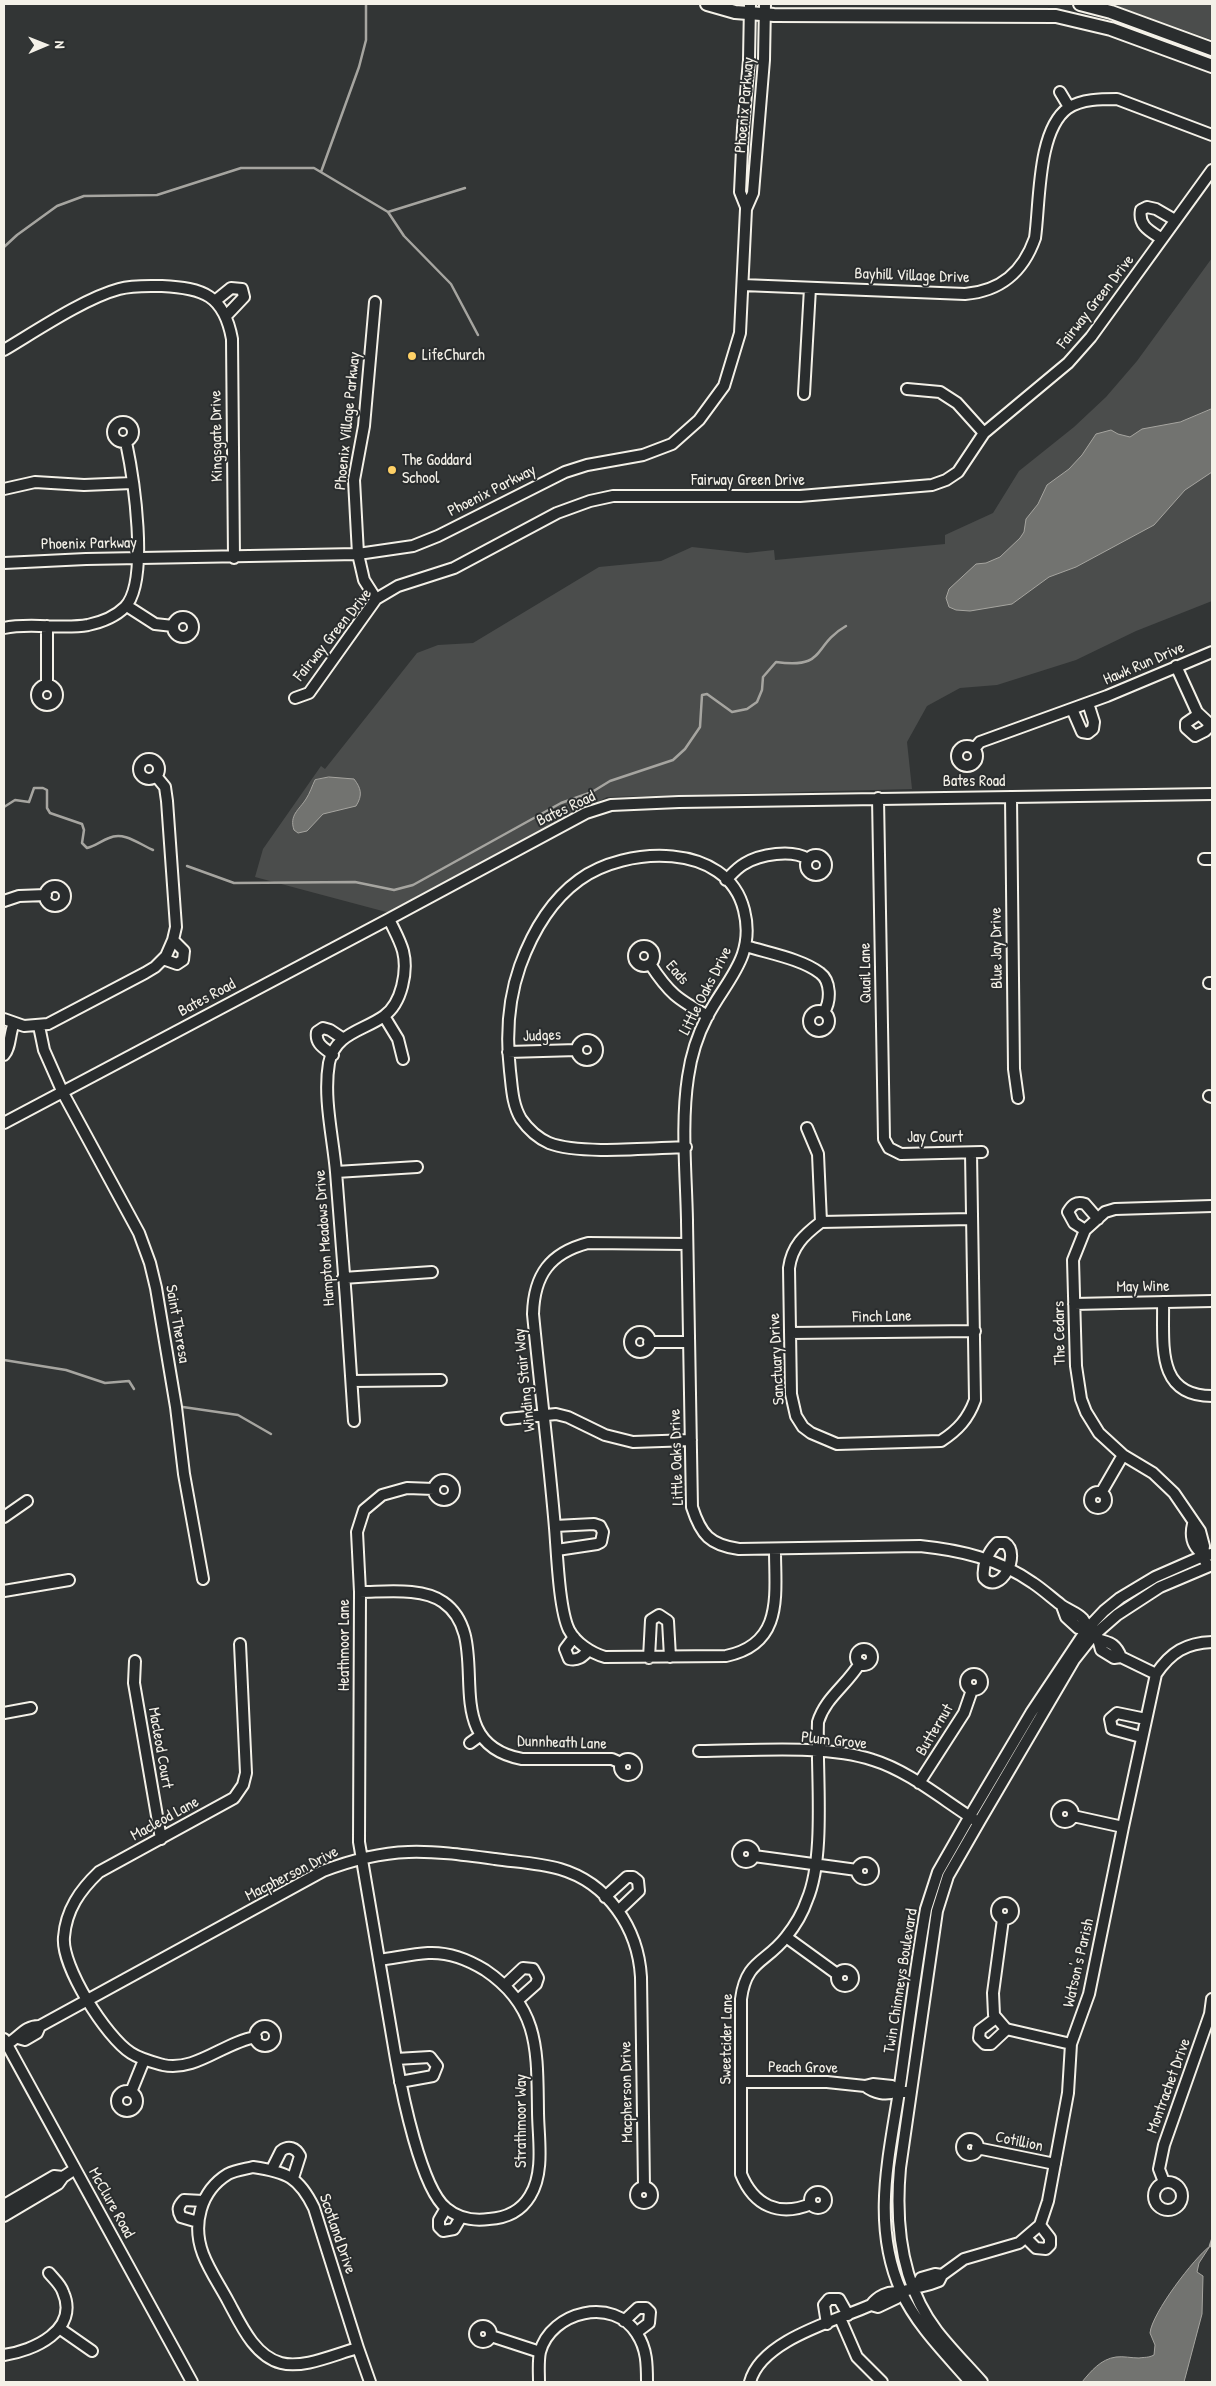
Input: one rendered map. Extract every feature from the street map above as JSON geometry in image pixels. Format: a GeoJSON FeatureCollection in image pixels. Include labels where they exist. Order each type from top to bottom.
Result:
{"type":"FeatureCollection","features":[{"type":"Feature","properties":{"kind":"main road"},"geometry":{"type":"LineString","coordinates":[[707,4],[722,9],[750,8],[1056,16],[1111,29],[1212,66]]}},
{"type":"Feature","properties":{"kind":"main road"},"geometry":{"type":"LineString","coordinates":[[1080,4],[1110,12],[1212,49]]}},
{"type":"Feature","properties":{"kind":"street","name":"Phoenix Parkway"},"geometry":{"type":"LineString","coordinates":[[4,563],[86,558],[234,558],[358,554],[413,546],[446,532],[565,472],[588,465],[644,455],[672,444],[699,420],[724,386],[740,333],[746,207],[740,192],[742,128],[749,60],[750,8]]}},
{"type":"Feature","properties":{"kind":"street","name":"Phoenix Parkway"},"geometry":{"type":"LineString","coordinates":[[746,207],[753,193],[764,60],[765,9]]}},
{"type":"Feature","properties":{"kind":"street"},"geometry":{"type":"LineString","coordinates":[[1060,92],[1069,107],[1101,98],[1117,99],[1212,135]]}},
{"type":"Feature","properties":{"kind":"street","name":"Bayhill Village Drive"},"geometry":{"type":"LineString","coordinates":[[743,285],[965,294],[988,290],[1001,285],[1023,265],[1031,252],[1036,238],[1046,145],[1057,120],[1069,107]]}},
{"type":"Feature","properties":{"kind":"street","name":"Fairway Green Drive"},"geometry":{"type":"LineString","coordinates":[[295,698],[309,693],[376,599],[398,586],[454,568],[557,513],[590,501],[613,496],[800,496],[932,485],[946,480],[958,472],[984,433],[1068,363],[1106,317],[1212,170]]}},
{"type":"Feature","properties":{"kind":"street"},"geometry":{"type":"LineString","coordinates":[[1162,239],[1143,226],[1140,218],[1141,210],[1147,207],[1156,209],[1175,220]]}},
{"type":"Feature","properties":{"kind":"street","name":"Kingsgate Drive"},"geometry":{"type":"LineString","coordinates":[[4,350],[98,297],[119,289],[138,286],[186,287],[205,293],[215,301],[226,316],[232,339],[234,558]]}},
{"type":"Feature","properties":{"kind":"street"},"geometry":{"type":"LineString","coordinates":[[215,301],[231,288],[242,289],[244,296],[226,316]]}},
{"type":"Feature","properties":{"kind":"street"},"geometry":{"type":"LineString","coordinates":[[804,394],[810,288]]}},
{"type":"Feature","properties":{"kind":"street","name":"Phoenix Village Parkway"},"geometry":{"type":"LineString","coordinates":[[375,302],[364,426],[354,480],[358,554],[364,580],[376,599]]}},
{"type":"Feature","properties":{"kind":"street"},"geometry":{"type":"LineString","coordinates":[[907,389],[940,392],[957,403],[984,433]]}},
{"type":"Feature","properties":{"kind":"street"},"geometry":{"type":"LineString","coordinates":[[4,628],[87,625],[110,619],[127,606],[137,583],[139,559],[126,442]]}},
{"type":"Feature","properties":{"kind":"street"},"geometry":{"type":"LineString","coordinates":[[4,488],[35,482],[84,485],[132,483]]}},
{"type":"Feature","properties":{"kind":"street"},"geometry":{"type":"LineString","coordinates":[[127,606],[155,624],[173,626]]}},
{"type":"Feature","properties":{"kind":"street"},"geometry":{"type":"LineString","coordinates":[[46,626],[47,685]]}},
{"type":"Feature","properties":{"kind":"street","name":"Hawk Run Drive"},"geometry":{"type":"LineString","coordinates":[[974,749],[980,742],[1088,703],[1212,652]]}},
{"type":"Feature","properties":{"kind":"street"},"geometry":{"type":"LineString","coordinates":[[1176,666],[1199,714],[1211,725],[1195,736],[1188,732],[1186,723],[1199,714]]}},
{"type":"Feature","properties":{"kind":"street","name":"Hawk Run Drive"},"geometry":{"type":"LineString","coordinates":[[1072,709],[1082,732],[1088,733],[1093,729],[1094,722],[1088,703]]}},
{"type":"Feature","properties":{"kind":"street"},"geometry":{"type":"LineString","coordinates":[[4,1019],[24,1026],[39,1026],[57,1020],[155,967],[163,959],[173,940],[176,916],[165,787],[156,776]]}},
{"type":"Feature","properties":{"kind":"street","name":"Bates Road"},"geometry":{"type":"LineString","coordinates":[[4,1123],[256,988],[390,920],[586,813],[605,807],[678,802],[1212,794]]}},
{"type":"Feature","properties":{"kind":"street","name":"Blue Jay Drive"},"geometry":{"type":"LineString","coordinates":[[1012,797],[1014,1069],[1018,1098]]}},
{"type":"Feature","properties":{"kind":"street","name":"Quail Lane"},"geometry":{"type":"LineString","coordinates":[[878,798],[884,1139],[889,1148]]}},
{"type":"Feature","properties":{"kind":"street"},"geometry":{"type":"LineString","coordinates":[[726,880],[742,864],[760,856],[800,854],[808,859]]}},
{"type":"Feature","properties":{"kind":"street","name":"Little Oaks Drive"},"geometry":{"type":"LineString","coordinates":[[686,1147],[583,1149],[553,1144],[536,1135],[520,1117],[513,1099],[508,1052],[508,1019],[512,993],[527,949],[552,904],[580,879],[609,864],[628,859],[675,857],[688,858],[709,865],[735,891],[744,906],[747,925],[746,946],[734,977],[708,1016],[697,1040],[688,1078],[686,1147],[692,1508],[697,1524],[706,1536],[723,1547],[775,1550],[920,1546],[964,1552],[987,1559],[1008,1568],[1033,1583],[1062,1606],[1084,1620],[1091,1633],[1108,1641],[1118,1650],[1121,1657],[1156,1674]]}},
{"type":"Feature","properties":{"kind":"street"},"geometry":{"type":"LineString","coordinates":[[4,901],[19,896],[46,895]]}},
{"type":"Feature","properties":{"kind":"street"},"geometry":{"type":"LineString","coordinates":[[332,1055],[319,1045],[316,1038],[317,1032],[323,1028],[342,1038],[384,1016],[398,997],[405,974],[403,949],[390,920]]}},
{"type":"Feature","properties":{"kind":"street"},"geometry":{"type":"LineString","coordinates":[[163,959],[177,964],[183,960],[184,951],[173,940]]}},
{"type":"Feature","properties":{"kind":"street"},"geometry":{"type":"LineString","coordinates":[[746,946],[809,966],[822,974],[829,992],[827,1007],[824,1012]]}},
{"type":"Feature","properties":{"kind":"street","name":"Eads"},"geometry":{"type":"LineString","coordinates":[[650,964],[666,989],[685,1003],[708,1016]]}},
{"type":"Feature","properties":{"kind":"street"},"geometry":{"type":"LineString","coordinates":[[384,1016],[398,1039],[403,1059]]}},
{"type":"Feature","properties":{"kind":"street"},"geometry":{"type":"LineString","coordinates":[[4,1056],[8,1051],[8,1038],[14,1023]]}},
{"type":"Feature","properties":{"kind":"street","name":"Saint Theresa"},"geometry":{"type":"LineString","coordinates":[[39,1026],[44,1050],[63,1093],[139,1233],[150,1262],[170,1372],[184,1474],[203,1579]]}},
{"type":"Feature","properties":{"kind":"street","name":"Hampton Meadows Drive"},"geometry":{"type":"LineString","coordinates":[[342,1038],[332,1055],[327,1080],[336,1172],[354,1421]]}},
{"type":"Feature","properties":{"kind":"street","name":"Judges"},"geometry":{"type":"LineString","coordinates":[[508,1052],[578,1050]]}},
{"type":"Feature","properties":{"kind":"street"},"geometry":{"type":"LineString","coordinates":[[807,1128],[818,1154],[821,1222],[971,1219]]}},
{"type":"Feature","properties":{"kind":"street","name":"Jay Court"},"geometry":{"type":"LineString","coordinates":[[889,1148],[900,1154],[982,1152]]}},
{"type":"Feature","properties":{"kind":"street","name":"Sanctuary Drive"},"geometry":{"type":"LineString","coordinates":[[821,1222],[806,1233],[791,1254],[789,1268],[791,1394],[796,1416],[811,1433],[837,1444],[941,1441],[953,1434],[970,1414],[975,1400],[971,1153]]}},
{"type":"Feature","properties":{"kind":"street"},"geometry":{"type":"LineString","coordinates":[[336,1172],[417,1167]]}},
{"type":"Feature","properties":{"kind":"street"},"geometry":{"type":"LineString","coordinates":[[1085,1230],[1069,1217],[1068,1212],[1071,1206],[1076,1203],[1085,1204],[1098,1218]]}},
{"type":"Feature","properties":{"kind":"street","name":"The Cedars"},"geometry":{"type":"LineString","coordinates":[[1210,1566],[1200,1531],[1193,1524],[1174,1493],[1153,1473],[1123,1455],[1099,1433],[1086,1412],[1081,1399],[1076,1366],[1073,1260],[1085,1230],[1106,1212],[1115,1209],[1212,1206]]}},
{"type":"Feature","properties":{"kind":"street","name":"Winding Stair Way"},"geometry":{"type":"LineString","coordinates":[[687,1244],[588,1243],[563,1251],[541,1276],[534,1301],[543,1414],[565,1617],[574,1637],[589,1650],[605,1657],[670,1658],[738,1654],[757,1643],[764,1636],[774,1612],[775,1550]]}},
{"type":"Feature","properties":{"kind":"street"},"geometry":{"type":"LineString","coordinates":[[343,1278],[432,1272]]}},
{"type":"Feature","properties":{"kind":"street","name":"May Wine"},"geometry":{"type":"LineString","coordinates":[[1074,1304],[1212,1300]]}},
{"type":"Feature","properties":{"kind":"street"},"geometry":{"type":"LineString","coordinates":[[1163,1302],[1164,1360],[1169,1375],[1179,1386],[1191,1393],[1212,1396]]}},
{"type":"Feature","properties":{"kind":"street","name":"Finch Lane"},"geometry":{"type":"LineString","coordinates":[[790,1333],[974,1331]]}},
{"type":"Feature","properties":{"kind":"street"},"geometry":{"type":"LineString","coordinates":[[649,1342],[689,1342]]}},
{"type":"Feature","properties":{"kind":"street"},"geometry":{"type":"LineString","coordinates":[[352,1381],[441,1380]]}},
{"type":"Feature","properties":{"kind":"street"},"geometry":{"type":"LineString","coordinates":[[508,1419],[543,1414],[568,1416],[605,1435],[633,1442],[691,1440]]}},
{"type":"Feature","properties":{"kind":"street"},"geometry":{"type":"LineString","coordinates":[[1101,1493],[1123,1455]]}},
{"type":"Feature","properties":{"kind":"street","name":"Heathmoor Lane"},"geometry":{"type":"LineString","coordinates":[[362,1858],[359,1842],[360,1592],[357,1532],[364,1510],[382,1495],[407,1488],[434,1489]]}},
{"type":"Feature","properties":{"kind":"street"},"geometry":{"type":"LineString","coordinates":[[4,1517],[27,1501]]}},
{"type":"Feature","properties":{"kind":"street"},"geometry":{"type":"LineString","coordinates":[[555,1526],[594,1524],[600,1526],[603,1532],[601,1542],[597,1544],[557,1550]]}},
{"type":"Feature","properties":{"kind":"street"},"geometry":{"type":"LineString","coordinates":[[1004,1542],[1010,1548],[1011,1554],[1008,1568],[1002,1578],[995,1583],[988,1582],[984,1578],[982,1570],[987,1559],[991,1548],[996,1544],[1004,1542]]}},
{"type":"Feature","properties":{"kind":"street","name":"Twin Chimneys Boulevard"},"geometry":{"type":"LineString","coordinates":[[982,2382],[936,2330],[915,2286],[900,2237],[897,2203],[930,1950],[937,1911],[948,1876],[1104,1610],[1155,1577],[1206,1554]]}},
{"type":"Feature","properties":{"kind":"street","name":"Twin Chimneys Boulevard"},"geometry":{"type":"LineString","coordinates":[[970,2382],[929,2335],[900,2292],[889,2252],[883,2203],[926,1909],[938,1872],[1031,1713],[1091,1633],[1160,1587],[1210,1566]]}},
{"type":"Feature","properties":{"kind":"street"},"geometry":{"type":"LineString","coordinates":[[4,1591],[69,1580]]}},
{"type":"Feature","properties":{"kind":"street"},"geometry":{"type":"LineString","coordinates":[[360,1592],[415,1593],[430,1596],[443,1602],[453,1612],[461,1623],[465,1637],[473,1716],[480,1735],[470,1743]]}},
{"type":"Feature","properties":{"kind":"street"},"geometry":{"type":"LineString","coordinates":[[649,1658],[649,1625],[651,1620],[660,1616],[665,1617],[668,1621],[670,1658]]}},
{"type":"Feature","properties":{"kind":"street"},"geometry":{"type":"LineString","coordinates":[[574,1637],[565,1649],[569,1659],[575,1660],[582,1657],[589,1650]]}},
{"type":"Feature","properties":{"kind":"street","name":"Watson's Parish"},"geometry":{"type":"LineString","coordinates":[[1040,2225],[1055,2164],[1068,2093],[1071,2044],[1090,1994],[1141,1737],[1156,1674],[1170,1656],[1181,1648],[1194,1643],[1212,1642]]}},
{"type":"Feature","properties":{"kind":"street","name":"Macleod Lane"},"geometry":{"type":"LineString","coordinates":[[144,2060],[130,2052],[111,2036],[88,2001],[66,1958],[64,1937],[71,1907],[81,1888],[99,1872],[234,1798],[243,1785],[247,1763],[240,1644]]}},
{"type":"Feature","properties":{"kind":"street","name":"Macleod Court"},"geometry":{"type":"LineString","coordinates":[[135,1661],[134,1683],[161,1839]]}},
{"type":"Feature","properties":{"kind":"street","name":"Sweetcider Lane"},"geometry":{"type":"LineString","coordinates":[[811,2204],[792,2211],[769,2206],[756,2198],[745,2184],[740,2169],[741,1999],[744,1979],[751,1969],[786,1937],[808,1900],[816,1865],[818,1722],[825,1703],[848,1681],[860,1663]]}},
{"type":"Feature","properties":{"kind":"street","name":"Butternut"},"geometry":{"type":"LineString","coordinates":[[919,1783],[964,1713],[972,1690]]}},
{"type":"Feature","properties":{"kind":"street"},"geometry":{"type":"LineString","coordinates":[[4,1713],[30,1708]]}},
{"type":"Feature","properties":{"kind":"street"},"geometry":{"type":"LineString","coordinates":[[1141,1737],[1112,1729],[1110,1719],[1117,1713],[1146,1719]]}},
{"type":"Feature","properties":{"kind":"street","name":"Dunnheath Lane"},"geometry":{"type":"LineString","coordinates":[[480,1735],[488,1745],[509,1756],[522,1759],[612,1759],[621,1763]]}},
{"type":"Feature","properties":{"kind":"street","name":"Plum Grove"},"geometry":{"type":"LineString","coordinates":[[699,1751],[817,1751],[845,1753],[874,1760],[919,1783],[979,1822]]}},
{"type":"Feature","properties":{"kind":"street"},"geometry":{"type":"LineString","coordinates":[[1073,1816],[1123,1826]]}},
{"type":"Feature","properties":{"kind":"street","name":"Macpherson Drive"},"geometry":{"type":"LineString","coordinates":[[5,2041],[18,2038],[25,2040],[37,2033],[40,2026],[324,1871],[362,1858],[404,1850],[437,1851],[558,1868],[590,1883],[618,1911],[633,1934],[640,1963],[644,2186]]}},
{"type":"Feature","properties":{"kind":"street"},"geometry":{"type":"LineString","coordinates":[[754,1856],[857,1870]]}},
{"type":"Feature","properties":{"kind":"street","name":"Strathmoor Way"},"geometry":{"type":"LineString","coordinates":[[362,1858],[379,1960],[400,2082],[424,2168],[434,2193],[446,2208],[461,2217],[476,2220],[508,2216],[530,2196],[539,2170],[537,2056],[532,2027],[518,2000],[505,1985],[473,1963],[456,1956],[429,1953],[379,1960]]}},
{"type":"Feature","properties":{"kind":"street"},"geometry":{"type":"LineString","coordinates":[[605,1897],[627,1877],[633,1877],[638,1881],[639,1891],[618,1911]]}},
{"type":"Feature","properties":{"kind":"street"},"geometry":{"type":"LineString","coordinates":[[1003,1918],[992,2004],[996,2018],[1007,2029],[1071,2044]]}},
{"type":"Feature","properties":{"kind":"street"},"geometry":{"type":"LineString","coordinates":[[786,1937],[837,1974]]}},
{"type":"Feature","properties":{"kind":"street"},"geometry":{"type":"LineString","coordinates":[[505,1985],[523,1968],[533,1968],[538,1978],[536,1984],[518,2000]]}},
{"type":"Feature","properties":{"kind":"street","name":"Montrachet Drive"},"geometry":{"type":"LineString","coordinates":[[1164,2182],[1159,2169],[1164,2145],[1210,2014],[1212,1999]]}},
{"type":"Feature","properties":{"kind":"street"},"geometry":{"type":"LineString","coordinates":[[996,2018],[980,2030],[979,2038],[984,2044],[991,2044],[1007,2029]]}},
{"type":"Feature","properties":{"kind":"street"},"geometry":{"type":"LineString","coordinates":[[131,2092],[144,2060],[171,2066],[190,2064],[240,2039],[256,2037]]}},
{"type":"Feature","properties":{"kind":"street","name":"McClure Road"},"geometry":{"type":"LineString","coordinates":[[5,2041],[192,2382]]}},
{"type":"Feature","properties":{"kind":"street"},"geometry":{"type":"LineString","coordinates":[[396,2060],[430,2057],[437,2066],[433,2076],[400,2082]]}},
{"type":"Feature","properties":{"kind":"street","name":"Peach Grove"},"geometry":{"type":"LineString","coordinates":[[741,2082],[827,2082],[865,2086],[872,2091],[890,2094],[898,2091],[911,2094]]}},
{"type":"Feature","properties":{"kind":"street"},"geometry":{"type":"LineString","coordinates":[[272,2169],[281,2151],[285,2148],[297,2150],[300,2156],[293,2178]]}},
{"type":"Feature","properties":{"kind":"street","name":"Cotillion"},"geometry":{"type":"LineString","coordinates":[[978,2148],[1055,2164]]}},
{"type":"Feature","properties":{"kind":"street","name":"Scotland Drive"},"geometry":{"type":"LineString","coordinates":[[358,2348],[300,2364],[280,2363],[262,2354],[238,2320],[203,2254],[198,2222],[203,2202],[211,2189],[229,2174],[254,2167],[272,2169],[293,2178],[305,2189],[314,2208],[370,2382]]}},
{"type":"Feature","properties":{"kind":"street"},"geometry":{"type":"LineString","coordinates":[[4,2216],[58,2184],[63,2176],[75,2169]]}},
{"type":"Feature","properties":{"kind":"street"},"geometry":{"type":"LineString","coordinates":[[4,2205],[54,2176],[63,2176]]}},
{"type":"Feature","properties":{"kind":"street"},"geometry":{"type":"LineString","coordinates":[[198,2222],[181,2217],[178,2212],[179,2206],[184,2200],[203,2202]]}},
{"type":"Feature","properties":{"kind":"street"},"geometry":{"type":"LineString","coordinates":[[446,2208],[439,2220],[439,2227],[443,2231],[454,2229],[461,2217]]}},
{"type":"Feature","properties":{"kind":"street"},"geometry":{"type":"LineString","coordinates":[[750,2382],[764,2358],[781,2343],[871,2305],[878,2307],[897,2298],[900,2292],[915,2286],[924,2287],[938,2281],[942,2275],[964,2259],[1019,2243],[1040,2225],[1050,2238],[1050,2245],[1046,2249],[1036,2248],[1026,2238]]}},
{"type":"Feature","properties":{"kind":"street"},"geometry":{"type":"LineString","coordinates":[[4,2355],[40,2346],[59,2328],[65,2315],[66,2304],[63,2291],[49,2273]]}},
{"type":"Feature","properties":{"kind":"street"},"geometry":{"type":"LineString","coordinates":[[827,2324],[824,2305],[829,2299],[839,2299],[857,2357],[882,2382]]}},
{"type":"Feature","properties":{"kind":"street"},"geometry":{"type":"LineString","coordinates":[[624,2321],[638,2308],[646,2308],[650,2312],[649,2323],[637,2332]]}},
{"type":"Feature","properties":{"kind":"street"},"geometry":{"type":"LineString","coordinates":[[539,2382],[540,2352],[550,2332],[565,2319],[582,2313],[601,2311],[624,2321],[637,2332],[646,2353],[647,2382]]}},
{"type":"Feature","properties":{"kind":"street"},"geometry":{"type":"LineString","coordinates":[[59,2328],[92,2351]]}},
{"type":"Feature","properties":{"kind":"street"},"geometry":{"type":"LineString","coordinates":[[491,2336],[540,2352]]}},
{"type":"Feature","properties":{"kind":"shaded area"},"geometry":{"type":"Polygon","coordinates":[[[1111,4],[1212,4],[1212,40],[1111,4]]]}},
{"type":"Feature","properties":{"kind":"shaded area"},"geometry":{"type":"Polygon","coordinates":[[[1212,258],[1212,601],[1136,631],[1076,660],[997,685],[960,688],[927,706],[907,742],[912,789],[607,797],[390,913],[255,877],[263,849],[321,766],[325,769],[417,653],[438,645],[473,643],[599,567],[661,561],[692,547],[747,553],[774,550],[775,560],[945,544],[945,535],[993,513],[1019,471],[1074,427],[1106,397],[1137,361],[1212,258]]]}},
{"type":"Feature","properties":{"kind":"shaded area"},"geometry":{"type":"Polygon","coordinates":[[[1212,409],[1212,472],[1185,490],[1154,525],[1076,567],[1049,577],[1012,604],[970,611],[956,610],[949,607],[946,598],[949,589],[976,564],[986,563],[1000,557],[1020,538],[1024,532],[1026,519],[1038,504],[1047,485],[1069,469],[1082,455],[1096,434],[1111,430],[1130,437],[1142,429],[1180,422],[1212,409]]]}},
{"type":"Feature","properties":{"kind":"shaded area"},"geometry":{"type":"Polygon","coordinates":[[[329,777],[354,779],[360,792],[360,798],[356,806],[323,814],[307,831],[298,833],[294,830],[294,816],[307,797],[315,780],[329,777]]]}},
{"type":"Feature","properties":{"kind":"shaded area"},"geometry":{"type":"Polygon","coordinates":[[[1210,2246],[1199,2263],[1197,2272],[1203,2276],[1202,2314],[1184,2382],[1082,2382],[1097,2366],[1111,2358],[1139,2358],[1154,2355],[1155,2345],[1150,2333],[1152,2324],[1175,2286],[1194,2262],[1210,2246]]]}},
{"type":"Feature","properties":{"kind":"waterway"},"geometry":{"type":"LineString","coordinates":[[321,172],[359,67],[366,40],[366,4]]}},
{"type":"Feature","properties":{"kind":"waterway"},"geometry":{"type":"LineString","coordinates":[[4,247],[17,235],[57,206],[84,196],[157,195],[241,168],[314,168],[388,212],[404,236],[451,284],[478,335]]}},
{"type":"Feature","properties":{"kind":"waterway"},"geometry":{"type":"LineString","coordinates":[[388,212],[465,188]]}},
{"type":"Feature","properties":{"kind":"waterway"},"geometry":{"type":"LineString","coordinates":[[187,866],[234,883],[355,882],[394,890],[413,885],[561,803],[592,792],[610,781],[673,760],[685,749],[700,727],[702,695],[707,694],[732,712],[747,709],[757,702],[762,690],[763,677],[776,662],[793,663],[812,659],[835,634],[846,626]]}},
{"type":"Feature","properties":{"kind":"waterway"},"geometry":{"type":"LineString","coordinates":[[4,807],[15,800],[29,802],[34,788],[43,788],[47,790],[47,808],[50,813],[82,824],[84,830],[82,843],[87,848],[109,838],[120,836],[131,839],[153,850]]}},
{"type":"Feature","properties":{"kind":"waterway"},"geometry":{"type":"LineString","coordinates":[[4,1360],[66,1370],[105,1383],[129,1381],[134,1389]]}},
{"type":"Feature","properties":{"kind":"waterway"},"geometry":{"type":"LineString","coordinates":[[183,1407],[238,1415],[271,1434]]}},
{"type":"Feature","properties":{"kind":"waterway"},"geometry":{"type":"LineString","coordinates":[[1210,2246],[1212,2240]]}},
{"type":"Feature","properties":{"kind":"place","name":"LifeChurch"},"geometry":{"type":"Point","coordinates":[412,356]}},
{"type":"Feature","properties":{"kind":"place","name":"The Goddard School"},"geometry":{"type":"Point","coordinates":[392,470]}}]}
